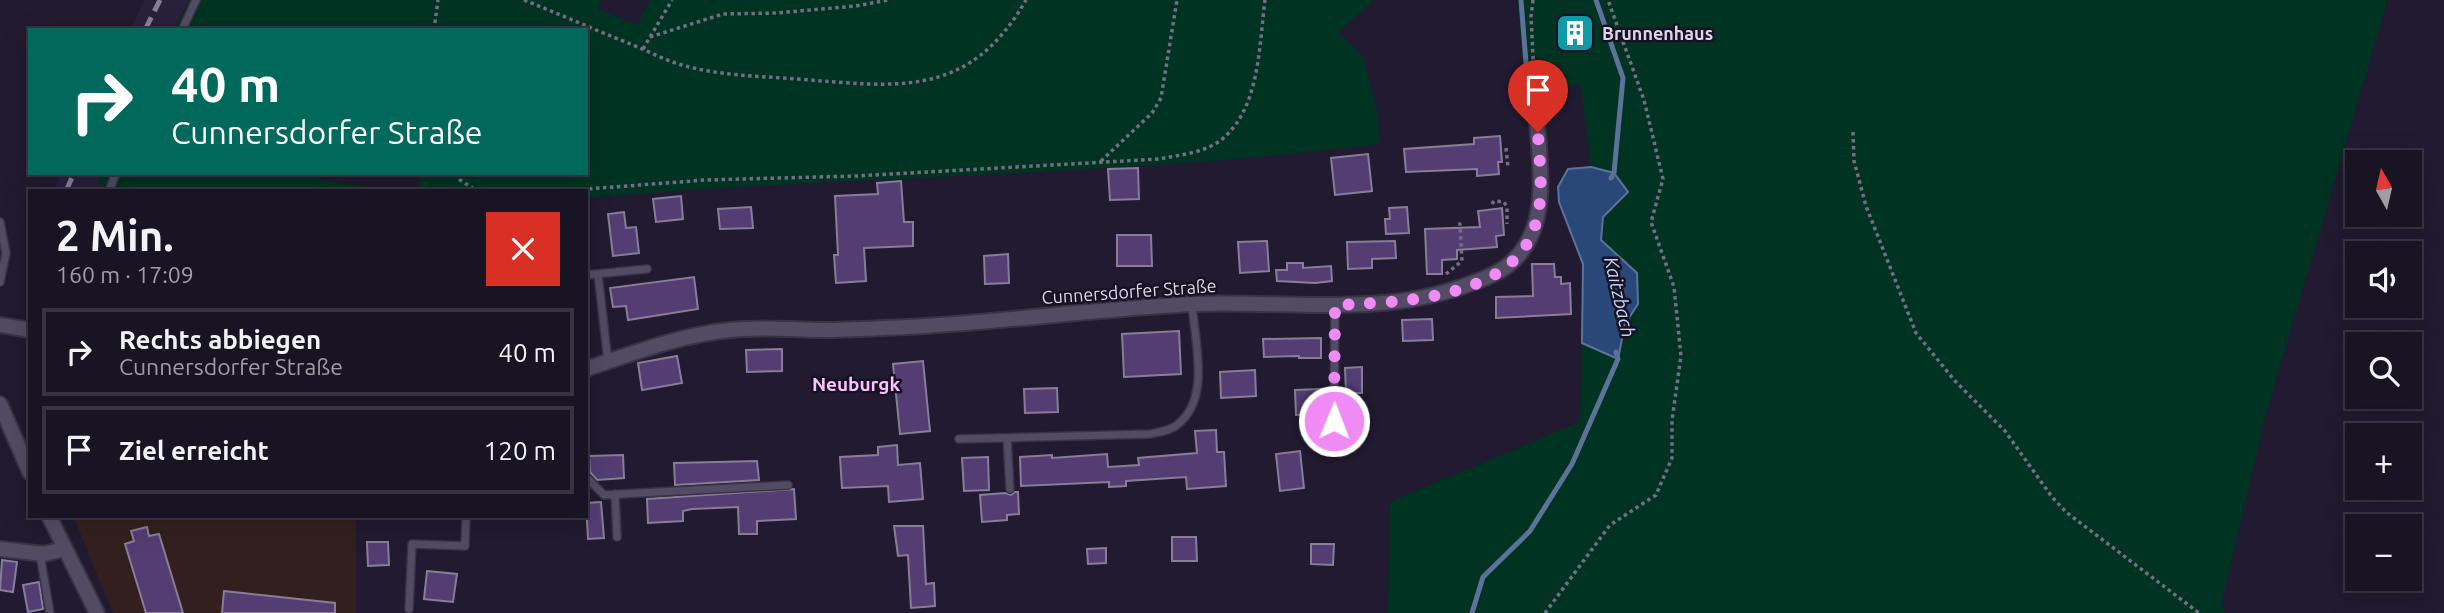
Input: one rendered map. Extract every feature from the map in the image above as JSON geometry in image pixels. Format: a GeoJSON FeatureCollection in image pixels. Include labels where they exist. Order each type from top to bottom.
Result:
{"type":"FeatureCollection","features":[{"type":"Feature","properties":{"kind":"street","name":"Cunnersdorfer Straße"},"geometry":{"type":"LineString","coordinates":[[588,368],[660,344],[733,329],[910,327],[1192,304],[1335,305],[1403,302],[1446,294],[1484,279],[1517,258],[1531,237],[1537,218],[1541,180],[1536,111]]}},
{"type":"Feature","properties":{"kind":"street"},"geometry":{"type":"LineString","coordinates":[[0,325],[28,330]]}},
{"type":"Feature","properties":{"kind":"street"},"geometry":{"type":"LineString","coordinates":[[0,404],[28,468]]}},
{"type":"Feature","properties":{"kind":"street"},"geometry":{"type":"LineString","coordinates":[[50,518],[97,613]]}},
{"type":"Feature","properties":{"kind":"street"},"geometry":{"type":"LineString","coordinates":[[0,549],[40,554],[64,549]]}},
{"type":"Feature","properties":{"kind":"lane"},"geometry":{"type":"LineString","coordinates":[[183,28],[196,0]]}},
{"type":"Feature","properties":{"kind":"lane"},"geometry":{"type":"LineString","coordinates":[[0,222],[6,253],[0,282]]}},
{"type":"Feature","properties":{"kind":"lane"},"geometry":{"type":"LineString","coordinates":[[588,275],[647,269]]}},
{"type":"Feature","properties":{"kind":"lane"},"geometry":{"type":"LineString","coordinates":[[598,274],[608,362]]}},
{"type":"Feature","properties":{"kind":"lane"},"geometry":{"type":"LineString","coordinates":[[959,439],[1150,434],[1175,427],[1192,410],[1199,388],[1192,304]]}},
{"type":"Feature","properties":{"kind":"lane"},"geometry":{"type":"LineString","coordinates":[[1334,421],[1335,305]]}},
{"type":"Feature","properties":{"kind":"lane"},"geometry":{"type":"LineString","coordinates":[[1007,438],[1010,489]]}},
{"type":"Feature","properties":{"kind":"lane"},"geometry":{"type":"LineString","coordinates":[[588,479],[604,495],[788,485]]}},
{"type":"Feature","properties":{"kind":"lane"},"geometry":{"type":"LineString","coordinates":[[615,494],[617,537]]}},
{"type":"Feature","properties":{"kind":"lane"},"geometry":{"type":"LineString","coordinates":[[409,609],[412,544],[465,546],[466,518]]}},
{"type":"Feature","properties":{"kind":"lane"},"geometry":{"type":"LineString","coordinates":[[40,554],[50,613]]}},
{"type":"Feature","properties":{"kind":"path"},"geometry":{"type":"LineString","coordinates":[[434,28],[438,0]]}},
{"type":"Feature","properties":{"kind":"path"},"geometry":{"type":"LineString","coordinates":[[524,0],[680,65],[717,73],[898,85],[936,78],[984,54],[1008,29],[1026,0]]}},
{"type":"Feature","properties":{"kind":"path"},"geometry":{"type":"LineString","coordinates":[[643,49],[672,0]]}},
{"type":"Feature","properties":{"kind":"path"},"geometry":{"type":"LineString","coordinates":[[650,37],[723,14],[776,13],[856,6],[888,0]]}},
{"type":"Feature","properties":{"kind":"path"},"geometry":{"type":"LineString","coordinates":[[1099,162],[1152,113],[1161,98],[1177,0]]}},
{"type":"Feature","properties":{"kind":"path"},"geometry":{"type":"LineString","coordinates":[[587,189],[705,180],[856,176],[1159,159],[1190,153],[1219,141],[1241,120],[1251,97],[1265,0]]}},
{"type":"Feature","properties":{"kind":"path"},"geometry":{"type":"LineString","coordinates":[[1533,0],[1531,16],[1536,111]]}},
{"type":"Feature","properties":{"kind":"path"},"geometry":{"type":"LineString","coordinates":[[1545,613],[1611,525],[1656,495],[1672,458],[1672,421],[1681,356],[1674,287],[1651,222],[1663,179],[1644,100],[1608,0]]}},
{"type":"Feature","properties":{"kind":"path"},"geometry":{"type":"LineString","coordinates":[[1853,132],[1854,161],[1866,206],[1916,333],[1955,381],[2005,431],[2052,497],[2066,512],[2199,613]]}},
{"type":"Feature","properties":{"kind":"path"},"geometry":{"type":"LineString","coordinates":[[1506,148],[1507,167]]}},
{"type":"Feature","properties":{"kind":"path"},"geometry":{"type":"LineString","coordinates":[[457,175],[474,189]]}},
{"type":"Feature","properties":{"kind":"path"},"geometry":{"type":"LineString","coordinates":[[1492,204],[1494,201],[1504,202],[1507,207],[1507,223]]}},
{"type":"Feature","properties":{"kind":"path"},"geometry":{"type":"LineString","coordinates":[[1443,277],[1462,261],[1460,224],[1456,225]]}},
{"type":"Feature","properties":{"kind":"shaded area"},"geometry":{"type":"Polygon","coordinates":[[[144,0],[189,0],[175,28],[132,28],[144,0]]]}},
{"type":"Feature","properties":{"kind":"shaded area"},"geometry":{"type":"Polygon","coordinates":[[[60,175],[102,175],[98,184],[105,185],[103,189],[55,189],[60,175]]]}},
{"type":"Feature","properties":{"kind":"shaded area"},"geometry":{"type":"Polygon","coordinates":[[[74,518],[356,518],[356,613],[113,613],[74,518]]]}},
{"type":"Feature","properties":{"kind":"green space"},"geometry":{"type":"Polygon","coordinates":[[[189,0],[601,0],[598,9],[637,25],[650,0],[1374,0],[1339,32],[1363,57],[1378,115],[1380,144],[1281,155],[1083,170],[784,184],[588,198],[588,189],[418,189],[422,175],[588,175],[588,28],[176,28],[189,0]]]}},
{"type":"Feature","properties":{"kind":"green space"},"geometry":{"type":"Polygon","coordinates":[[[1517,0],[2388,0],[2265,418],[2221,606],[2225,613],[1388,613],[1390,502],[1580,422],[1582,343],[1618,358],[1625,324],[1638,304],[1637,273],[1601,240],[1603,217],[1614,173],[1591,167],[1581,85],[1526,92],[1517,0]]]}},
{"type":"Feature","properties":{"kind":"green space"},"geometry":{"type":"Polygon","coordinates":[[[102,175],[316,175],[321,181],[384,189],[115,189],[116,186],[97,184],[102,175]]]}},
{"type":"Feature","properties":{"kind":"water"},"geometry":{"type":"Polygon","coordinates":[[[1591,167],[1614,173],[1628,192],[1603,217],[1601,240],[1637,273],[1638,304],[1625,324],[1618,359],[1582,343],[1583,264],[1559,202],[1558,187],[1568,169],[1591,167]]]}},
{"type":"Feature","properties":{"kind":"building","name":"Brunnenhaus"},"geometry":{"type":"Polygon","coordinates":[[[1571,22],[1579,22],[1586,29],[1586,37],[1579,44],[1571,44],[1564,37],[1564,29],[1571,22]]]}},
{"type":"Feature","properties":{"kind":"building"},"geometry":{"type":"Polygon","coordinates":[[[1500,136],[1502,162],[1498,162],[1499,174],[1477,176],[1477,169],[1406,172],[1404,149],[1474,144],[1474,138],[1500,136]]]}},
{"type":"Feature","properties":{"kind":"building"},"geometry":{"type":"Polygon","coordinates":[[[1368,154],[1372,191],[1335,195],[1331,158],[1368,154]]]}},
{"type":"Feature","properties":{"kind":"building"},"geometry":{"type":"Polygon","coordinates":[[[1138,168],[1139,199],[1110,200],[1108,169],[1138,168]]]}},
{"type":"Feature","properties":{"kind":"building"},"geometry":{"type":"Polygon","coordinates":[[[901,181],[904,222],[913,222],[913,246],[864,248],[866,281],[836,283],[834,255],[838,255],[835,196],[878,194],[877,183],[901,181]]]}},
{"type":"Feature","properties":{"kind":"building"},"geometry":{"type":"Polygon","coordinates":[[[681,196],[683,219],[656,222],[653,199],[681,196]]]}},
{"type":"Feature","properties":{"kind":"building"},"geometry":{"type":"Polygon","coordinates":[[[751,207],[753,228],[720,229],[718,209],[751,207]]]}},
{"type":"Feature","properties":{"kind":"building"},"geometry":{"type":"Polygon","coordinates":[[[1407,207],[1409,233],[1386,234],[1385,219],[1390,219],[1389,208],[1407,207]]]}},
{"type":"Feature","properties":{"kind":"building"},"geometry":{"type":"Polygon","coordinates":[[[1502,208],[1504,235],[1496,236],[1497,247],[1457,250],[1457,259],[1442,260],[1442,274],[1427,274],[1425,229],[1480,227],[1478,211],[1502,208]]]}},
{"type":"Feature","properties":{"kind":"building"},"geometry":{"type":"Polygon","coordinates":[[[624,212],[626,228],[636,227],[639,253],[613,256],[608,214],[624,212]]]}},
{"type":"Feature","properties":{"kind":"building"},"geometry":{"type":"Polygon","coordinates":[[[1117,235],[1151,235],[1152,266],[1117,266],[1117,235]]]}},
{"type":"Feature","properties":{"kind":"building"},"geometry":{"type":"Polygon","coordinates":[[[1267,241],[1269,271],[1240,273],[1238,242],[1267,241]]]}},
{"type":"Feature","properties":{"kind":"building"},"geometry":{"type":"Polygon","coordinates":[[[1395,241],[1396,258],[1372,259],[1372,268],[1348,269],[1347,242],[1395,241]]]}},
{"type":"Feature","properties":{"kind":"building"},"geometry":{"type":"Polygon","coordinates":[[[1008,254],[1009,283],[985,284],[984,256],[1008,254]]]}},
{"type":"Feature","properties":{"kind":"building"},"geometry":{"type":"Polygon","coordinates":[[[1287,263],[1303,263],[1303,268],[1331,266],[1332,281],[1277,281],[1276,270],[1287,270],[1287,263]]]}},
{"type":"Feature","properties":{"kind":"building"},"geometry":{"type":"Polygon","coordinates":[[[1532,264],[1554,264],[1555,277],[1561,277],[1561,284],[1570,283],[1571,314],[1496,318],[1496,297],[1533,296],[1532,264]]]}},
{"type":"Feature","properties":{"kind":"building"},"geometry":{"type":"Polygon","coordinates":[[[694,277],[698,309],[628,320],[626,306],[613,307],[610,288],[694,277]]]}},
{"type":"Feature","properties":{"kind":"building"},"geometry":{"type":"Polygon","coordinates":[[[1432,319],[1433,340],[1403,341],[1402,320],[1432,319]]]}},
{"type":"Feature","properties":{"kind":"building"},"geometry":{"type":"Polygon","coordinates":[[[1179,331],[1181,374],[1124,377],[1122,334],[1179,331]]]}},
{"type":"Feature","properties":{"kind":"building"},"geometry":{"type":"Polygon","coordinates":[[[1321,338],[1321,358],[1264,357],[1263,339],[1321,338]]]}},
{"type":"Feature","properties":{"kind":"building"},"geometry":{"type":"Polygon","coordinates":[[[782,349],[782,371],[747,372],[746,350],[782,349]]]}},
{"type":"Feature","properties":{"kind":"building"},"geometry":{"type":"Polygon","coordinates":[[[677,356],[682,383],[642,390],[638,363],[677,356]]]}},
{"type":"Feature","properties":{"kind":"building"},"geometry":{"type":"Polygon","coordinates":[[[923,361],[930,431],[900,434],[893,364],[923,361]]]}},
{"type":"Feature","properties":{"kind":"building"},"geometry":{"type":"Polygon","coordinates":[[[1362,367],[1362,393],[1346,393],[1345,368],[1362,367]]]}},
{"type":"Feature","properties":{"kind":"building"},"geometry":{"type":"Polygon","coordinates":[[[1255,370],[1256,396],[1221,398],[1220,372],[1255,370]]]}},
{"type":"Feature","properties":{"kind":"building"},"geometry":{"type":"Polygon","coordinates":[[[1057,388],[1058,412],[1025,413],[1024,389],[1057,388]]]}},
{"type":"Feature","properties":{"kind":"building"},"geometry":{"type":"Polygon","coordinates":[[[1321,389],[1322,414],[1296,415],[1295,390],[1321,389]]]}},
{"type":"Feature","properties":{"kind":"building"},"geometry":{"type":"Polygon","coordinates":[[[1216,430],[1217,452],[1224,452],[1226,486],[1187,489],[1186,477],[1126,481],[1126,486],[1109,487],[1109,482],[1021,486],[1020,457],[1052,455],[1052,458],[1107,454],[1108,467],[1139,465],[1138,458],[1197,453],[1195,431],[1216,430]]]}},
{"type":"Feature","properties":{"kind":"building"},"geometry":{"type":"Polygon","coordinates":[[[897,445],[898,465],[920,463],[923,499],[889,502],[888,486],[842,488],[840,457],[878,455],[878,447],[897,445]]]}},
{"type":"Feature","properties":{"kind":"building"},"geometry":{"type":"Polygon","coordinates":[[[1300,451],[1304,488],[1280,491],[1276,454],[1300,451]]]}},
{"type":"Feature","properties":{"kind":"building"},"geometry":{"type":"Polygon","coordinates":[[[623,455],[624,478],[597,480],[590,472],[589,456],[623,455]]]}},
{"type":"Feature","properties":{"kind":"building"},"geometry":{"type":"Polygon","coordinates":[[[988,457],[989,490],[964,491],[962,458],[988,457]]]}},
{"type":"Feature","properties":{"kind":"building"},"geometry":{"type":"Polygon","coordinates":[[[757,461],[759,480],[675,485],[674,463],[757,461]]]}},
{"type":"Feature","properties":{"kind":"building"},"geometry":{"type":"Polygon","coordinates":[[[794,489],[796,519],[757,521],[757,534],[739,534],[738,507],[692,509],[683,511],[683,521],[648,523],[647,499],[794,489]]]}},
{"type":"Feature","properties":{"kind":"building"},"geometry":{"type":"Polygon","coordinates":[[[1018,492],[1019,514],[1007,515],[1007,520],[982,522],[980,495],[1011,495],[1018,492]]]}},
{"type":"Feature","properties":{"kind":"building"},"geometry":{"type":"Polygon","coordinates":[[[601,502],[604,538],[588,539],[588,503],[601,502]]]}},
{"type":"Feature","properties":{"kind":"building"},"geometry":{"type":"Polygon","coordinates":[[[894,526],[923,526],[926,584],[934,583],[935,606],[911,608],[908,555],[898,556],[894,526]]]}},
{"type":"Feature","properties":{"kind":"building"},"geometry":{"type":"Polygon","coordinates":[[[147,527],[149,536],[159,534],[183,613],[146,613],[125,544],[134,541],[131,531],[147,527]]]}},
{"type":"Feature","properties":{"kind":"building"},"geometry":{"type":"Polygon","coordinates":[[[1172,537],[1196,537],[1197,561],[1172,561],[1172,537]]]}},
{"type":"Feature","properties":{"kind":"building"},"geometry":{"type":"Polygon","coordinates":[[[367,542],[388,542],[389,565],[368,566],[367,542]]]}},
{"type":"Feature","properties":{"kind":"building"},"geometry":{"type":"Polygon","coordinates":[[[1311,544],[1334,544],[1333,565],[1311,564],[1311,544]]]}},
{"type":"Feature","properties":{"kind":"building"},"geometry":{"type":"Polygon","coordinates":[[[1106,548],[1106,563],[1088,564],[1087,549],[1106,548]]]}},
{"type":"Feature","properties":{"kind":"building"},"geometry":{"type":"Polygon","coordinates":[[[2,560],[17,562],[13,592],[0,590],[2,560]]]}},
{"type":"Feature","properties":{"kind":"building"},"geometry":{"type":"Polygon","coordinates":[[[427,571],[457,574],[453,602],[424,599],[427,571]]]}},
{"type":"Feature","properties":{"kind":"building"},"geometry":{"type":"Polygon","coordinates":[[[39,582],[43,609],[28,612],[23,585],[39,582]]]}},
{"type":"Feature","properties":{"kind":"building"},"geometry":{"type":"Polygon","coordinates":[[[224,591],[335,603],[335,613],[222,613],[224,591]]]}},
{"type":"Feature","properties":{"kind":"waterway"},"geometry":{"type":"LineString","coordinates":[[1521,0],[1530,113]]}},
{"type":"Feature","properties":{"kind":"waterway","name":"Kaitzbach"},"geometry":{"type":"LineString","coordinates":[[1596,0],[1623,78],[1614,173],[1611,178]]}},
{"type":"Feature","properties":{"kind":"waterway","name":"Kaitzbach"},"geometry":{"type":"LineString","coordinates":[[1472,613],[1483,577],[1530,531],[1572,464],[1618,359],[1616,352]]}},
{"type":"Feature","properties":{"kind":"railway"},"geometry":{"type":"LineString","coordinates":[[146,28],[160,0]]}},
{"type":"Feature","properties":{"kind":"railway"},"geometry":{"type":"LineString","coordinates":[[67,189],[73,175]]}},
{"type":"Feature","properties":{"kind":"place","name":"Brunnenhaus"},"geometry":{"type":"Point","coordinates":[1575,33]}},
{"type":"Feature","properties":{"kind":"district","name":"Neuburgk"},"geometry":{"type":"Point","coordinates":[856,384]}},
{"type":"Feature","properties":{"kind":"route"},"geometry":{"type":"LineString","coordinates":[[1334,421],[1335,305],[1403,302],[1446,294],[1484,279],[1517,258],[1531,237],[1537,218],[1541,180],[1538,132]]}}]}
